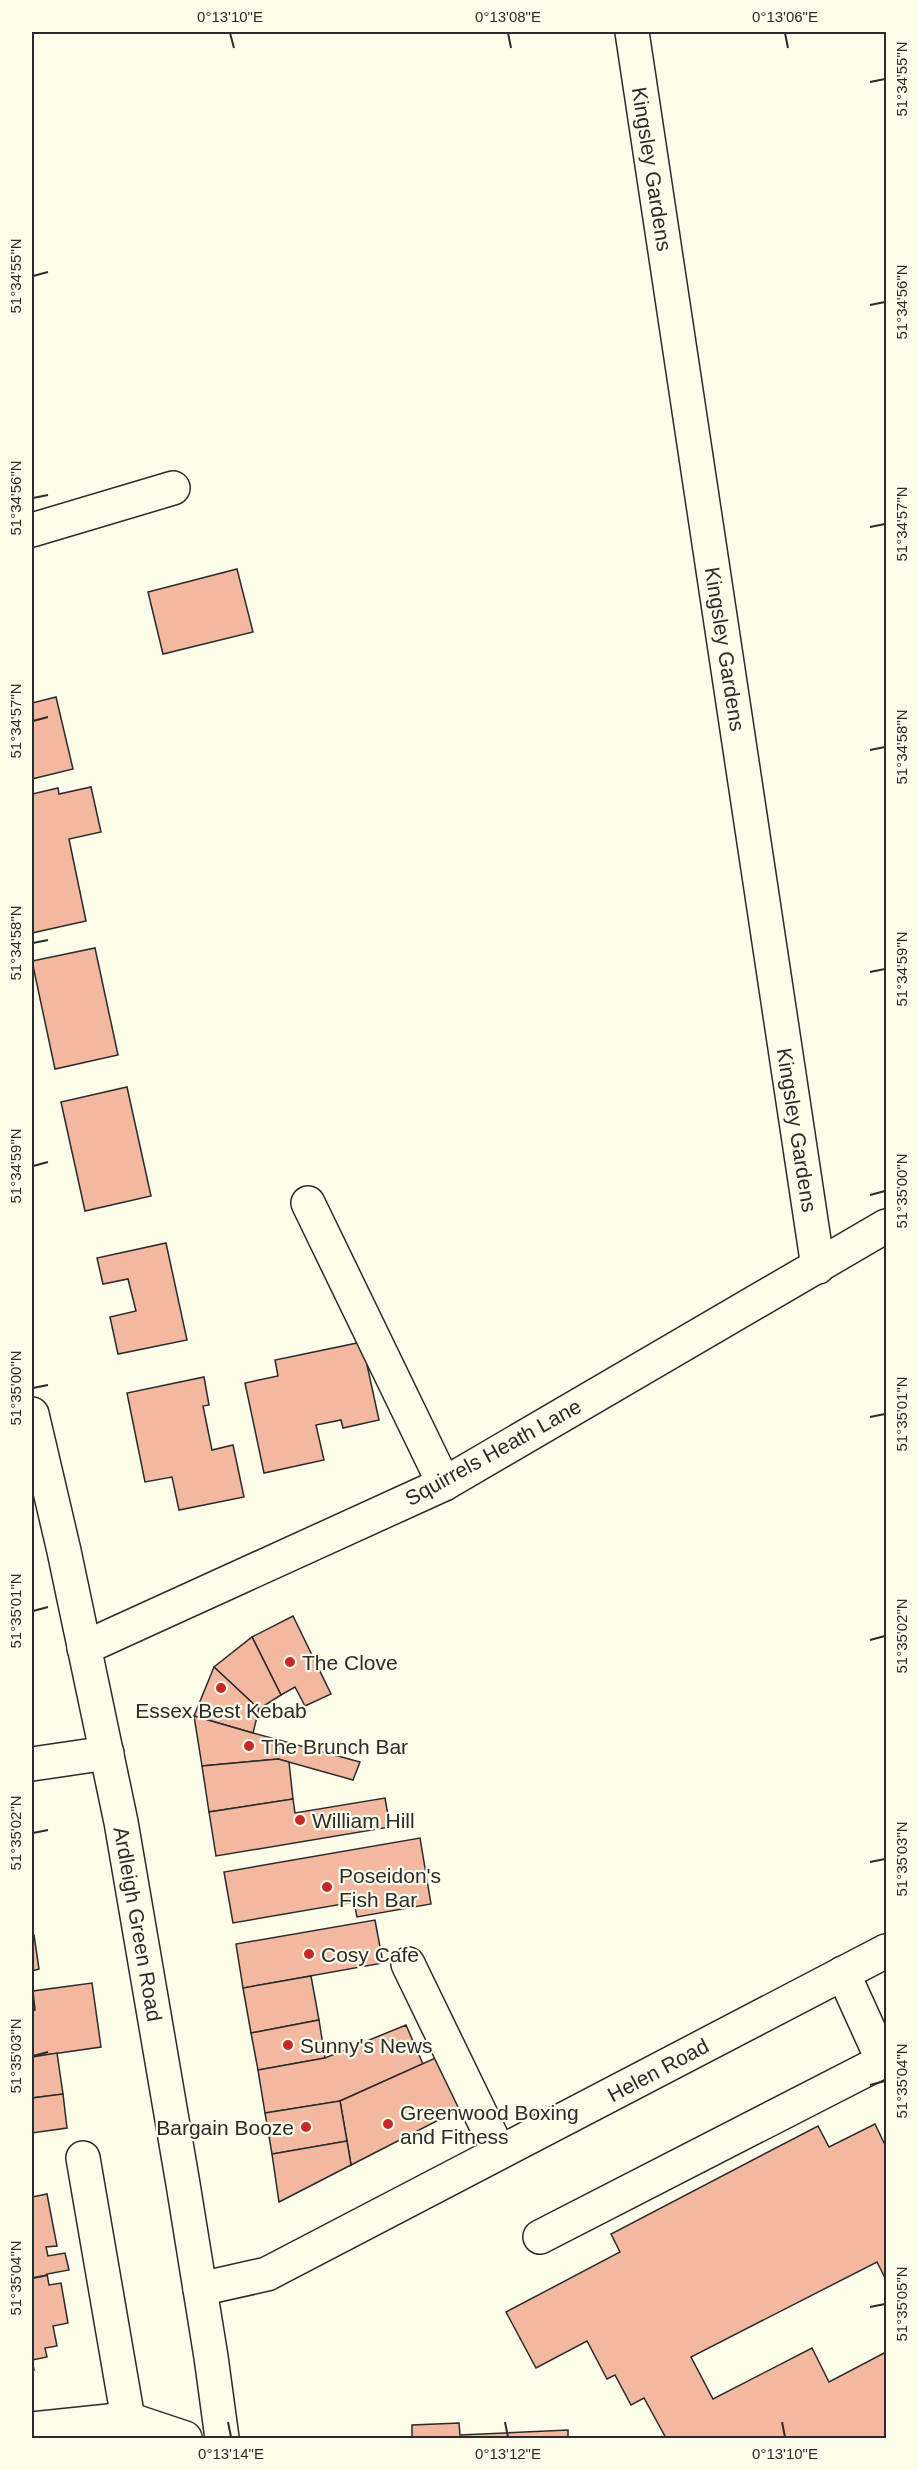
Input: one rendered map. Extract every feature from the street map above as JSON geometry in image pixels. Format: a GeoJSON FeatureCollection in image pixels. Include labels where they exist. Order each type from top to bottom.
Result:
{"type":"FeatureCollection","features":[{"type":"Feature","properties":{"kind":"street","name":"Kingsley Gardens"},"geometry":{"type":"LineString","coordinates":[[632,32],[818,1267]]}},
{"type":"Feature","properties":{"kind":"street"},"geometry":{"type":"LineString","coordinates":[[32,530],[174,488]]}},
{"type":"Feature","properties":{"kind":"street"},"geometry":{"type":"LineString","coordinates":[[308,1203],[444,1484]]}},
{"type":"Feature","properties":{"kind":"street","name":"Squirrels Heath Lane"},"geometry":{"type":"LineString","coordinates":[[84,1648],[444,1484],[886,1226]]}},
{"type":"Feature","properties":{"kind":"street","name":"Ardleigh Green Road"},"geometry":{"type":"LineString","coordinates":[[32,1414],[121,1822],[200,2289],[222,2439]]}},
{"type":"Feature","properties":{"kind":"street"},"geometry":{"type":"LineString","coordinates":[[32,1764],[107,1753]]}},
{"type":"Feature","properties":{"kind":"street","name":"Helen Road"},"geometry":{"type":"LineString","coordinates":[[200,2289],[267,2274],[886,1951]]}},
{"type":"Feature","properties":{"kind":"street"},"geometry":{"type":"LineString","coordinates":[[408,1964],[499,2152]]}},
{"type":"Feature","properties":{"kind":"street"},"geometry":{"type":"LineString","coordinates":[[540,2238],[883,2061],[843,1973]]}},
{"type":"Feature","properties":{"kind":"street"},"geometry":{"type":"LineString","coordinates":[[82,2158],[128,2419]]}},
{"type":"Feature","properties":{"kind":"street"},"geometry":{"type":"LineString","coordinates":[[32,2429],[128,2419],[185,2439]]}},
{"type":"Feature","properties":{"kind":"building"},"geometry":{"type":"Polygon","coordinates":[[[237,569],[253,632],[163,654],[148,592],[237,569]]]}},
{"type":"Feature","properties":{"kind":"building"},"geometry":{"type":"Polygon","coordinates":[[[56,697],[73,769],[32,779],[32,703],[56,697]]]}},
{"type":"Feature","properties":{"kind":"building"},"geometry":{"type":"Polygon","coordinates":[[[91,787],[101,832],[69,839],[86,921],[32,933],[32,794],[58,788],[59,794],[91,787]]]}},
{"type":"Feature","properties":{"kind":"building"},"geometry":{"type":"Polygon","coordinates":[[[95,948],[118,1055],[55,1069],[32,961],[95,948]]]}},
{"type":"Feature","properties":{"kind":"building"},"geometry":{"type":"Polygon","coordinates":[[[127,1087],[151,1196],[85,1211],[61,1102],[127,1087]]]}},
{"type":"Feature","properties":{"kind":"building"},"geometry":{"type":"Polygon","coordinates":[[[166,1243],[187,1340],[118,1354],[110,1317],[136,1311],[128,1279],[103,1284],[97,1258],[166,1243]]]}},
{"type":"Feature","properties":{"kind":"building"},"geometry":{"type":"Polygon","coordinates":[[[362,1342],[379,1420],[343,1428],[341,1420],[316,1425],[324,1460],[264,1473],[245,1383],[278,1376],[275,1360],[362,1342]]]}},
{"type":"Feature","properties":{"kind":"building"},"geometry":{"type":"Polygon","coordinates":[[[204,1377],[209,1405],[203,1406],[212,1450],[233,1445],[244,1497],[179,1510],[172,1477],[145,1482],[127,1393],[204,1377]]]}},
{"type":"Feature","properties":{"kind":"building","name":"The Clove"},"geometry":{"type":"Polygon","coordinates":[[[293,1616],[331,1694],[305,1706],[295,1687],[281,1695],[252,1637],[293,1616]]]}},
{"type":"Feature","properties":{"kind":"building"},"geometry":{"type":"Polygon","coordinates":[[[252,1637],[281,1695],[259,1709],[214,1667],[252,1637]]]}},
{"type":"Feature","properties":{"kind":"building","name":"Essex Best Kebab"},"geometry":{"type":"Polygon","coordinates":[[[214,1667],[259,1709],[253,1733],[194,1716],[214,1667]]]}},
{"type":"Feature","properties":{"kind":"building","name":"The Brunch Bar"},"geometry":{"type":"Polygon","coordinates":[[[194,1716],[360,1762],[353,1780],[278,1759],[202,1766],[194,1716]]]}},
{"type":"Feature","properties":{"kind":"building"},"geometry":{"type":"Polygon","coordinates":[[[278,1759],[289,1762],[293,1799],[209,1812],[202,1766],[278,1759]]]}},
{"type":"Feature","properties":{"kind":"building","name":"William Hill"},"geometry":{"type":"Polygon","coordinates":[[[385,1798],[390,1827],[216,1856],[209,1812],[293,1799],[295,1813],[385,1798]]]}},
{"type":"Feature","properties":{"kind":"building","name":"Poseidon's Fish Bar"},"geometry":{"type":"Polygon","coordinates":[[[420,1838],[431,1904],[357,1917],[354,1902],[233,1923],[224,1872],[420,1838]]]}},
{"type":"Feature","properties":{"kind":"building","name":"Cosy Cafe"},"geometry":{"type":"Polygon","coordinates":[[[375,1920],[383,1963],[243,1988],[236,1944],[375,1920]]]}},
{"type":"Feature","properties":{"kind":"building"},"geometry":{"type":"Polygon","coordinates":[[[32,1935],[34,1935],[39,1969],[32,1971],[32,1935]]]}},
{"type":"Feature","properties":{"kind":"building"},"geometry":{"type":"Polygon","coordinates":[[[311,1976],[319,2020],[251,2033],[243,1988],[311,1976]]]}},
{"type":"Feature","properties":{"kind":"building"},"geometry":{"type":"Polygon","coordinates":[[[92,1983],[101,2047],[32,2057],[32,2010],[35,2010],[33,1991],[92,1983]]]}},
{"type":"Feature","properties":{"kind":"building","name":"Sunny's News"},"geometry":{"type":"Polygon","coordinates":[[[319,2020],[325,2058],[258,2070],[251,2033],[319,2020]]]}},
{"type":"Feature","properties":{"kind":"building"},"geometry":{"type":"Polygon","coordinates":[[[406,2025],[423,2064],[340,2101],[265,2113],[258,2070],[325,2058],[406,2025]]]}},
{"type":"Feature","properties":{"kind":"building"},"geometry":{"type":"Polygon","coordinates":[[[57,2053],[63,2094],[32,2098],[32,2057],[57,2053]]]}},
{"type":"Feature","properties":{"kind":"building","name":"Greenwood Boxing and Fitness"},"geometry":{"type":"Polygon","coordinates":[[[442,2055],[466,2106],[351,2165],[340,2101],[442,2055]]]}},
{"type":"Feature","properties":{"kind":"building"},"geometry":{"type":"Polygon","coordinates":[[[63,2094],[67,2128],[32,2133],[32,2098],[63,2094]]]}},
{"type":"Feature","properties":{"kind":"building","name":"Bargain Booze"},"geometry":{"type":"Polygon","coordinates":[[[340,2101],[347,2141],[272,2154],[265,2113],[340,2101]]]}},
{"type":"Feature","properties":{"kind":"building"},"geometry":{"type":"Polygon","coordinates":[[[875,2124],[886,2147],[886,2280],[877,2262],[691,2357],[713,2399],[812,2348],[829,2382],[886,2352],[886,2438],[666,2438],[644,2398],[631,2405],[615,2375],[607,2379],[587,2341],[536,2368],[506,2312],[620,2252],[611,2234],[818,2126],[829,2147],[875,2124]]]}},
{"type":"Feature","properties":{"kind":"building"},"geometry":{"type":"Polygon","coordinates":[[[347,2141],[351,2165],[279,2202],[272,2154],[347,2141]]]}},
{"type":"Feature","properties":{"kind":"building"},"geometry":{"type":"Polygon","coordinates":[[[47,2194],[57,2246],[46,2247],[48,2256],[65,2253],[69,2270],[47,2274],[49,2285],[61,2283],[68,2323],[53,2326],[57,2346],[45,2348],[47,2357],[32,2360],[32,2197],[47,2194]]]}},
{"type":"Feature","properties":{"kind":"building"},"geometry":{"type":"Polygon","coordinates":[[[459,2423],[460,2435],[568,2430],[568,2438],[412,2438],[412,2425],[459,2423]]]}},
{"type":"Feature","properties":{"kind":"place","name":"The Clove"},"geometry":{"type":"Point","coordinates":[290,1662]}},
{"type":"Feature","properties":{"kind":"place","name":"Essex Best Kebab"},"geometry":{"type":"Point","coordinates":[221,1688]}},
{"type":"Feature","properties":{"kind":"place","name":"The Brunch Bar"},"geometry":{"type":"Point","coordinates":[249,1746]}},
{"type":"Feature","properties":{"kind":"place","name":"William Hill"},"geometry":{"type":"Point","coordinates":[300,1820]}},
{"type":"Feature","properties":{"kind":"place","name":"Poseidon's Fish Bar"},"geometry":{"type":"Point","coordinates":[327,1887]}},
{"type":"Feature","properties":{"kind":"place","name":"Cosy Cafe"},"geometry":{"type":"Point","coordinates":[309,1954]}},
{"type":"Feature","properties":{"kind":"place","name":"Sunny's News"},"geometry":{"type":"Point","coordinates":[288,2045]}},
{"type":"Feature","properties":{"kind":"place","name":"Greenwood Boxing and Fitness"},"geometry":{"type":"Point","coordinates":[388,2124]}},
{"type":"Feature","properties":{"kind":"place","name":"Bargain Booze"},"geometry":{"type":"Point","coordinates":[306,2127]}}]}
